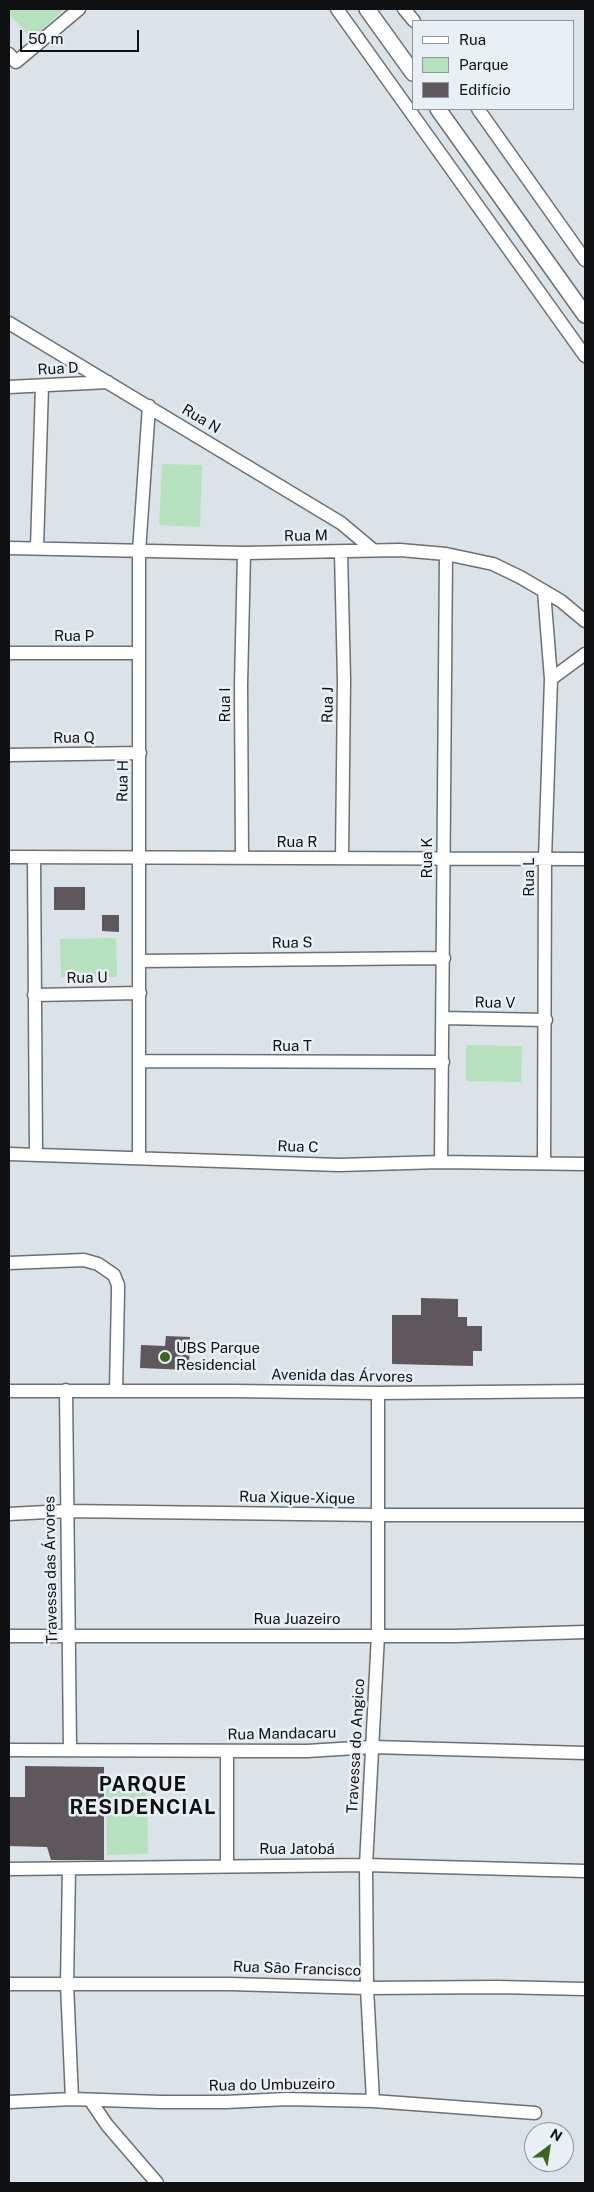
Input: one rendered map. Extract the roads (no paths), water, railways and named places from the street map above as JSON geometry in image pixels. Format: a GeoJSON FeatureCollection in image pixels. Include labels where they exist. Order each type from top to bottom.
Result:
{"type":"FeatureCollection","features":[{"type":"Feature","properties":{"kind":"street"},"geometry":{"type":"LineString","coordinates":[[9,54],[16,62],[79,9]]}},
{"type":"Feature","properties":{"kind":"street"},"geometry":{"type":"LineString","coordinates":[[337,9],[585,356]]}},
{"type":"Feature","properties":{"kind":"street"},"geometry":{"type":"LineString","coordinates":[[367,9],[412,72]]}},
{"type":"Feature","properties":{"kind":"street"},"geometry":{"type":"LineString","coordinates":[[404,9],[413,20]]}},
{"type":"Feature","properties":{"kind":"street"},"geometry":{"type":"LineString","coordinates":[[439,110],[585,315]]}},
{"type":"Feature","properties":{"kind":"street"},"geometry":{"type":"LineString","coordinates":[[479,110],[585,260]]}},
{"type":"Feature","properties":{"kind":"street","name":"Rua N"},"geometry":{"type":"LineString","coordinates":[[9,323],[341,523],[372,550]]}},
{"type":"Feature","properties":{"kind":"street","name":"Rua D"},"geometry":{"type":"LineString","coordinates":[[9,387],[108,382]]}},
{"type":"Feature","properties":{"kind":"street"},"geometry":{"type":"LineString","coordinates":[[37,548],[42,386]]}},
{"type":"Feature","properties":{"kind":"street","name":"Rua H"},"geometry":{"type":"LineString","coordinates":[[139,1157],[141,961],[138,857],[140,753],[139,552],[149,406]]}},
{"type":"Feature","properties":{"kind":"street","name":"Rua M"},"geometry":{"type":"LineString","coordinates":[[9,548],[244,553],[400,550],[446,554],[493,564],[544,591],[585,620]]}},
{"type":"Feature","properties":{"kind":"street","name":"Rua J"},"geometry":{"type":"LineString","coordinates":[[341,552],[344,680],[342,858]]}},
{"type":"Feature","properties":{"kind":"street","name":"Rua I"},"geometry":{"type":"LineString","coordinates":[[242,858],[241,685],[244,553]]}},
{"type":"Feature","properties":{"kind":"street","name":"Rua K"},"geometry":{"type":"LineString","coordinates":[[441,1162],[446,554]]}},
{"type":"Feature","properties":{"kind":"street","name":"Rua L"},"geometry":{"type":"LineString","coordinates":[[544,591],[552,679],[545,859],[546,1020],[544,1163]]}},
{"type":"Feature","properties":{"kind":"street","name":"Rua P"},"geometry":{"type":"LineString","coordinates":[[9,653],[140,653]]}},
{"type":"Feature","properties":{"kind":"street"},"geometry":{"type":"LineString","coordinates":[[552,679],[585,654]]}},
{"type":"Feature","properties":{"kind":"street","name":"Rua Q"},"geometry":{"type":"LineString","coordinates":[[9,755],[140,753]]}},
{"type":"Feature","properties":{"kind":"street","name":"Rua R"},"geometry":{"type":"LineString","coordinates":[[9,857],[585,859]]}},
{"type":"Feature","properties":{"kind":"street"},"geometry":{"type":"LineString","coordinates":[[34,857],[36,1154]]}},
{"type":"Feature","properties":{"kind":"street","name":"Rua S"},"geometry":{"type":"LineString","coordinates":[[141,961],[444,958]]}},
{"type":"Feature","properties":{"kind":"street","name":"Rua U"},"geometry":{"type":"LineString","coordinates":[[34,994],[140,993]]}},
{"type":"Feature","properties":{"kind":"street","name":"Rua V"},"geometry":{"type":"LineString","coordinates":[[443,1018],[546,1020]]}},
{"type":"Feature","properties":{"kind":"street","name":"Rua T"},"geometry":{"type":"LineString","coordinates":[[140,1061],[443,1062]]}},
{"type":"Feature","properties":{"kind":"street","name":"Rua C"},"geometry":{"type":"LineString","coordinates":[[9,1154],[340,1165],[441,1162],[585,1164]]}},
{"type":"Feature","properties":{"kind":"street"},"geometry":{"type":"LineString","coordinates":[[9,1263],[84,1260],[98,1264],[114,1275],[118,1285],[116,1391]]}},
{"type":"Feature","properties":{"kind":"street","name":"Travessa das Árvores"},"geometry":{"type":"LineString","coordinates":[[66,1390],[70,1749]]}},
{"type":"Feature","properties":{"kind":"street","name":"Avenida das Árvores"},"geometry":{"type":"LineString","coordinates":[[9,1391],[235,1390],[378,1393],[585,1391]]}},
{"type":"Feature","properties":{"kind":"street","name":"Travessa do Angico"},"geometry":{"type":"LineString","coordinates":[[372,2101],[367,1988],[366,1865],[378,1635],[378,1393]]}},
{"type":"Feature","properties":{"kind":"street","name":"Rua Xique-Xique"},"geometry":{"type":"LineString","coordinates":[[9,1514],[66,1511],[378,1515],[585,1515]]}},
{"type":"Feature","properties":{"kind":"street","name":"Rua Juazeiro"},"geometry":{"type":"LineString","coordinates":[[9,1636],[455,1636],[585,1632]]}},
{"type":"Feature","properties":{"kind":"street","name":"Rua Mandacaru"},"geometry":{"type":"LineString","coordinates":[[9,1750],[307,1751],[372,1748],[585,1753]]}},
{"type":"Feature","properties":{"kind":"street"},"geometry":{"type":"LineString","coordinates":[[227,1751],[227,1866]]}},
{"type":"Feature","properties":{"kind":"street","name":"Rua Jatobá"},"geometry":{"type":"LineString","coordinates":[[9,1869],[366,1865],[585,1871]]}},
{"type":"Feature","properties":{"kind":"street"},"geometry":{"type":"LineString","coordinates":[[69,1869],[67,1984],[72,2099]]}},
{"type":"Feature","properties":{"kind":"street","name":"Rua São Francisco"},"geometry":{"type":"LineString","coordinates":[[9,1984],[230,1984],[367,1988],[497,1987],[585,1989]]}},
{"type":"Feature","properties":{"kind":"street","name":"Rua do Umbuzeiro"},"geometry":{"type":"LineString","coordinates":[[9,2102],[72,2099],[226,2102],[287,2099],[372,2101],[535,2113]]}},
{"type":"Feature","properties":{"kind":"street"},"geometry":{"type":"LineString","coordinates":[[90,2100],[107,2125],[157,2183]]}},
{"type":"Feature","properties":{"kind":"place","name":"UBS Parque Residencial"},"geometry":{"type":"Point","coordinates":[165,1357]}},
{"type":"Feature","properties":{"kind":"district","name":"PARQUE RESIDENCIAL"},"geometry":{"type":"Point","coordinates":[143,1796]}}]}
